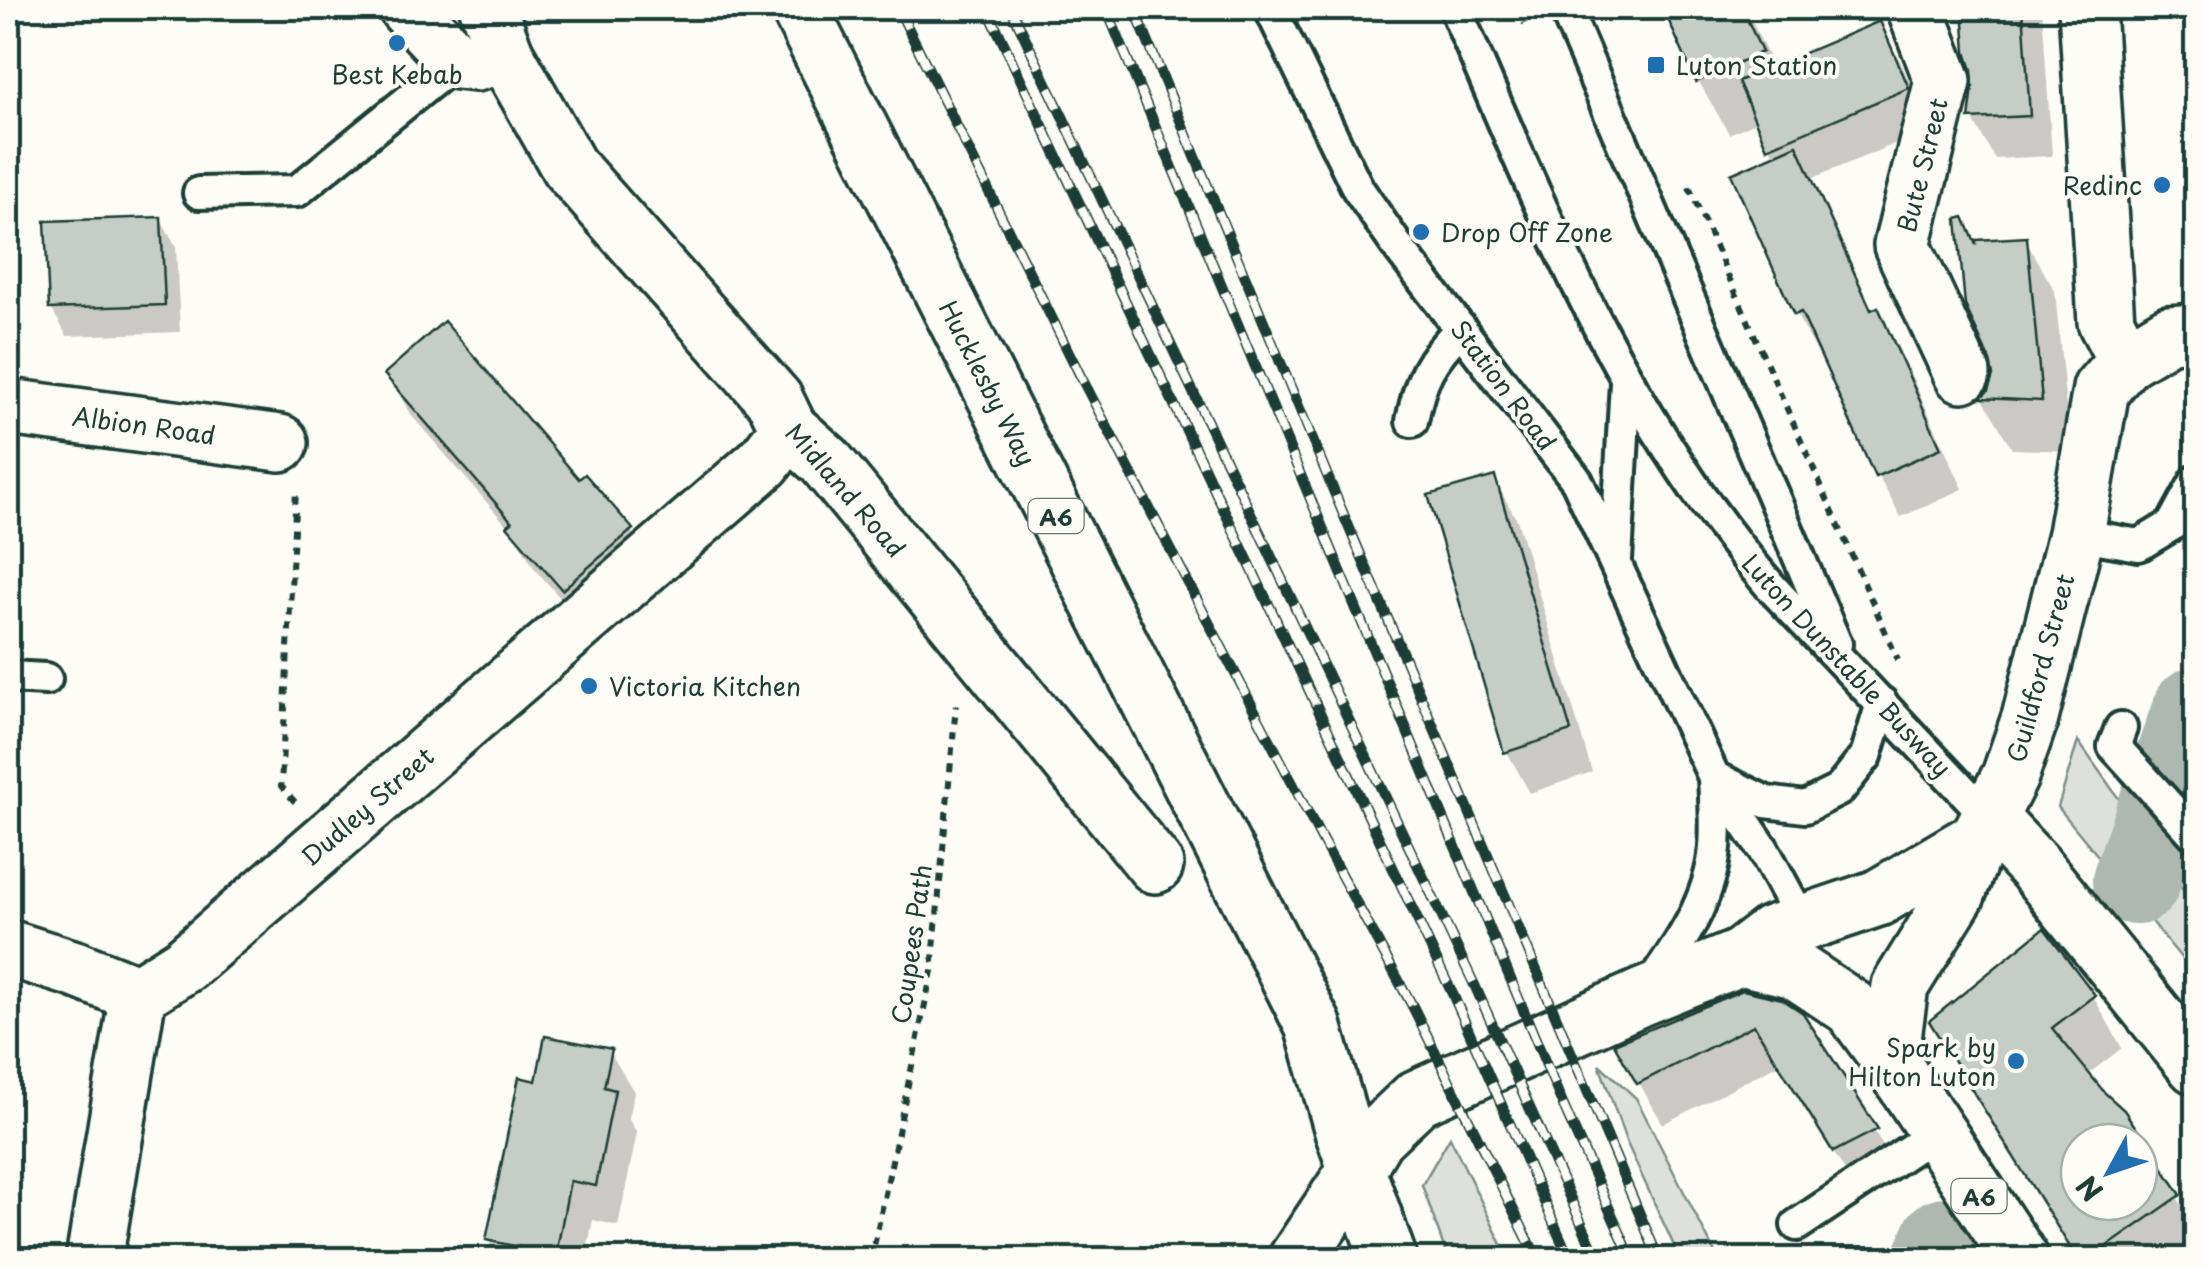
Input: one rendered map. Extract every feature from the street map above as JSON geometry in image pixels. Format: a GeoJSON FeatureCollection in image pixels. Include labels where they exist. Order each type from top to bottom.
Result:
{"type":"FeatureCollection","features":[{"type":"Feature","properties":{"kind":"main road","name":"Midland Road"},"geometry":{"type":"LineString","coordinates":[[407,8],[483,41],[569,166],[775,400],[789,430],[825,461],[1155,865]]}},
{"type":"Feature","properties":{"kind":"main road","name":"Hucklesby Way"},"geometry":{"type":"LineString","coordinates":[[799,8],[1313,1025],[1358,1169]]}},
{"type":"Feature","properties":{"kind":"main road","name":"Bute Street"},"geometry":{"type":"LineString","coordinates":[[1915,8],[1943,80],[1902,245],[1962,374]]}},
{"type":"Feature","properties":{"kind":"main road"},"geometry":{"type":"LineString","coordinates":[[2087,8],[2106,322],[2126,360],[2169,334],[2196,332]]}},
{"type":"Feature","properties":{"kind":"main road","name":"Guildford Street"},"geometry":{"type":"LineString","coordinates":[[1890,1060],[1900,986],[1956,894],[2010,776],[2030,718],[2076,534],[2101,389],[2126,360]]}},
{"type":"Feature","properties":{"kind":"main road","name":"Albion Road"},"geometry":{"type":"LineString","coordinates":[[8,406],[280,443]]}},
{"type":"Feature","properties":{"kind":"main road","name":"Dudley Street"},"geometry":{"type":"LineString","coordinates":[[138,994],[184,964],[328,840],[764,462],[789,430]]}},
{"type":"Feature","properties":{"kind":"main road"},"geometry":{"type":"LineString","coordinates":[[1296,1260],[1376,1137],[1418,1098],[1741,957],[1771,934],[1878,898],[1984,829]]}},
{"type":"Feature","properties":{"kind":"main road","name":"Luton Dunstable Busway"},"geometry":{"type":"LineString","coordinates":[[1984,829],[2036,867],[2196,1066]]}},
{"type":"Feature","properties":{"kind":"main road","name":"Station Road"},"geometry":{"type":"LineString","coordinates":[[1804,923],[1852,1008]]}},
{"type":"Feature","properties":{"kind":"main road"},"geometry":{"type":"LineString","coordinates":[[8,948],[75,968],[138,994],[94,1260]]}},
{"type":"Feature","properties":{"kind":"main road","name":"A6"},"geometry":{"type":"LineString","coordinates":[[1741,957],[1795,970],[1852,1008],[2021,1260]]}},
{"type":"Feature","properties":{"kind":"main road","name":"Hucklesby Way"},"geometry":{"type":"LineString","coordinates":[[1313,1025],[1350,1065],[1381,1085],[1418,1098]]}},
{"type":"Feature","properties":{"kind":"main road","name":"A6"},"geometry":{"type":"LineString","coordinates":[[1358,1169],[1388,1260]]}},
{"type":"Feature","properties":{"kind":"lane","name":"Station Road"},"geometry":{"type":"LineString","coordinates":[[1270,8],[1358,189],[1577,481],[1714,777],[1762,849],[1804,923]]}},
{"type":"Feature","properties":{"kind":"lane","name":"Luton Dunstable Busway"},"geometry":{"type":"LineString","coordinates":[[1454,8],[1568,269],[1626,382],[1746,558],[1882,704],[1984,829]]}},
{"type":"Feature","properties":{"kind":"lane"},"geometry":{"type":"LineString","coordinates":[[1565,8],[1845,665]]}},
{"type":"Feature","properties":{"kind":"lane"},"geometry":{"type":"LineString","coordinates":[[199,193],[297,191],[483,41]]}},
{"type":"Feature","properties":{"kind":"lane"},"geometry":{"type":"LineString","coordinates":[[1412,421],[1418,387],[1426,371],[1437,352],[1461,328]]}},
{"type":"Feature","properties":{"kind":"lane"},"geometry":{"type":"LineString","coordinates":[[1615,563],[1626,382]]}},
{"type":"Feature","properties":{"kind":"lane"},"geometry":{"type":"LineString","coordinates":[[2076,534],[2139,545],[2172,524],[2196,482]]}},
{"type":"Feature","properties":{"kind":"lane"},"geometry":{"type":"LineString","coordinates":[[8,677],[46,679]]}},
{"type":"Feature","properties":{"kind":"lane"},"geometry":{"type":"LineString","coordinates":[[1714,777],[1766,802],[1805,807],[1839,790],[1866,756],[1882,704]]}},
{"type":"Feature","properties":{"kind":"lane"},"geometry":{"type":"LineString","coordinates":[[2121,728],[2114,746],[2187,823]]}},
{"type":"Feature","properties":{"kind":"lane","name":"Station Road"},"geometry":{"type":"LineString","coordinates":[[1642,997],[1685,938],[1699,905],[1715,850],[1714,777]]}},
{"type":"Feature","properties":{"kind":"lane"},"geometry":{"type":"LineString","coordinates":[[1797,1226],[1937,1132]]}},
{"type":"Feature","properties":{"kind":"path"},"geometry":{"type":"LineString","coordinates":[[1681,169],[1903,672]]}},
{"type":"Feature","properties":{"kind":"path"},"geometry":{"type":"LineString","coordinates":[[280,443],[298,457],[281,786],[328,840]]}},
{"type":"Feature","properties":{"kind":"path","name":"Coupees Path"},"geometry":{"type":"LineString","coordinates":[[870,1260],[932,971],[963,629]]}},
{"type":"Feature","properties":{"kind":"shaded area"},"geometry":{"type":"Polygon","coordinates":[[[2078,741],[2196,908],[2196,976],[2058,807],[2078,741]]]}},
{"type":"Feature","properties":{"kind":"shaded area"},"geometry":{"type":"Polygon","coordinates":[[[1599,1064],[1636,1098],[1718,1259],[1680,1259],[1626,1141],[1599,1064]]]}},
{"type":"Feature","properties":{"kind":"shaded area"},"geometry":{"type":"Polygon","coordinates":[[[1450,1137],[1509,1259],[1448,1259],[1422,1185],[1450,1137]]]}},
{"type":"Feature","properties":{"kind":"building"},"geometry":{"type":"Polygon","coordinates":[[[1663,8],[1742,8],[1762,52],[1696,82],[1663,8]]]}},
{"type":"Feature","properties":{"kind":"building"},"geometry":{"type":"Polygon","coordinates":[[[1963,8],[2023,8],[2030,116],[1969,119],[1973,87],[1963,8]]]}},
{"type":"Feature","properties":{"kind":"building"},"geometry":{"type":"Polygon","coordinates":[[[1880,21],[1909,88],[1767,148],[1738,81],[1880,21]]]}},
{"type":"Feature","properties":{"kind":"building"},"geometry":{"type":"Polygon","coordinates":[[[1797,145],[1871,310],[1878,307],[1941,448],[1875,477],[1801,312],[1794,315],[1731,174],[1797,145]]]}},
{"type":"Feature","properties":{"kind":"building"},"geometry":{"type":"Polygon","coordinates":[[[161,217],[165,305],[49,309],[45,221],[161,217]]]}},
{"type":"Feature","properties":{"kind":"building"},"geometry":{"type":"Polygon","coordinates":[[[1964,217],[1976,245],[1976,240],[2027,237],[2042,401],[1980,398],[1988,391],[1993,376],[1965,305],[1957,219],[1964,217]]]}},
{"type":"Feature","properties":{"kind":"building"},"geometry":{"type":"Polygon","coordinates":[[[444,321],[579,479],[585,474],[633,529],[562,590],[507,526],[512,522],[384,374],[444,321]]]}},
{"type":"Feature","properties":{"kind":"building"},"geometry":{"type":"Polygon","coordinates":[[[1495,476],[1571,731],[1504,753],[1428,495],[1495,476]]]}},
{"type":"Feature","properties":{"kind":"building","name":"Spark by Hilton Luton"},"geometry":{"type":"Polygon","coordinates":[[[2044,928],[2095,995],[2052,1028],[2132,1122],[2059,1122],[2059,1222],[2142,1222],[2088,1260],[2078,1260],[1929,1021],[2044,928]]]}},
{"type":"Feature","properties":{"kind":"building"},"geometry":{"type":"Polygon","coordinates":[[[1743,990],[1782,999],[1803,1013],[1878,1129],[1833,1152],[1754,1025],[1637,1084],[1614,1044],[1743,990]]]}},
{"type":"Feature","properties":{"kind":"building"},"geometry":{"type":"Polygon","coordinates":[[[545,1036],[612,1049],[604,1087],[615,1090],[596,1186],[570,1181],[556,1255],[486,1240],[519,1077],[536,1081],[545,1036]]]}},
{"type":"Feature","properties":{"kind":"building","name":"Spark by Hilton Luton"},"geometry":{"type":"Polygon","coordinates":[[[2159,1162],[2181,1195],[2159,1210],[2159,1162]]]}},
{"type":"Feature","properties":{"kind":"waterway"},"geometry":{"type":"LineString","coordinates":[[2136,881],[2196,711]]}},
{"type":"Feature","properties":{"kind":"waterway"},"geometry":{"type":"LineString","coordinates":[[1937,1260],[1945,1241]]}},
{"type":"Feature","properties":{"kind":"railway"},"geometry":{"type":"LineString","coordinates":[[898,8],[1081,377],[1413,1007],[1538,1260]]}},
{"type":"Feature","properties":{"kind":"railway"},"geometry":{"type":"LineString","coordinates":[[987,8],[1453,995],[1570,1260]]}},
{"type":"Feature","properties":{"kind":"railway"},"geometry":{"type":"LineString","coordinates":[[1011,8],[1475,986],[1598,1260]]}},
{"type":"Feature","properties":{"kind":"railway"},"geometry":{"type":"LineString","coordinates":[[1106,8],[1563,1105],[1632,1260]]}},
{"type":"Feature","properties":{"kind":"railway"},"geometry":{"type":"LineString","coordinates":[[1134,8],[1659,1260]]}},
{"type":"Feature","properties":{"kind":"place","name":"Best Kebab"},"geometry":{"type":"Point","coordinates":[397,43]}},
{"type":"Feature","properties":{"kind":"place","name":"Luton Station"},"geometry":{"type":"Point","coordinates":[1656,65]}},
{"type":"Feature","properties":{"kind":"place","name":"Redinc"},"geometry":{"type":"Point","coordinates":[2162,185]}},
{"type":"Feature","properties":{"kind":"place","name":"Drop Off Zone"},"geometry":{"type":"Point","coordinates":[1421,232]}},
{"type":"Feature","properties":{"kind":"place","name":"Victoria Kitchen"},"geometry":{"type":"Point","coordinates":[589,686]}},
{"type":"Feature","properties":{"kind":"place","name":"Spark by Hilton Luton"},"geometry":{"type":"Point","coordinates":[2016,1061]}}]}
